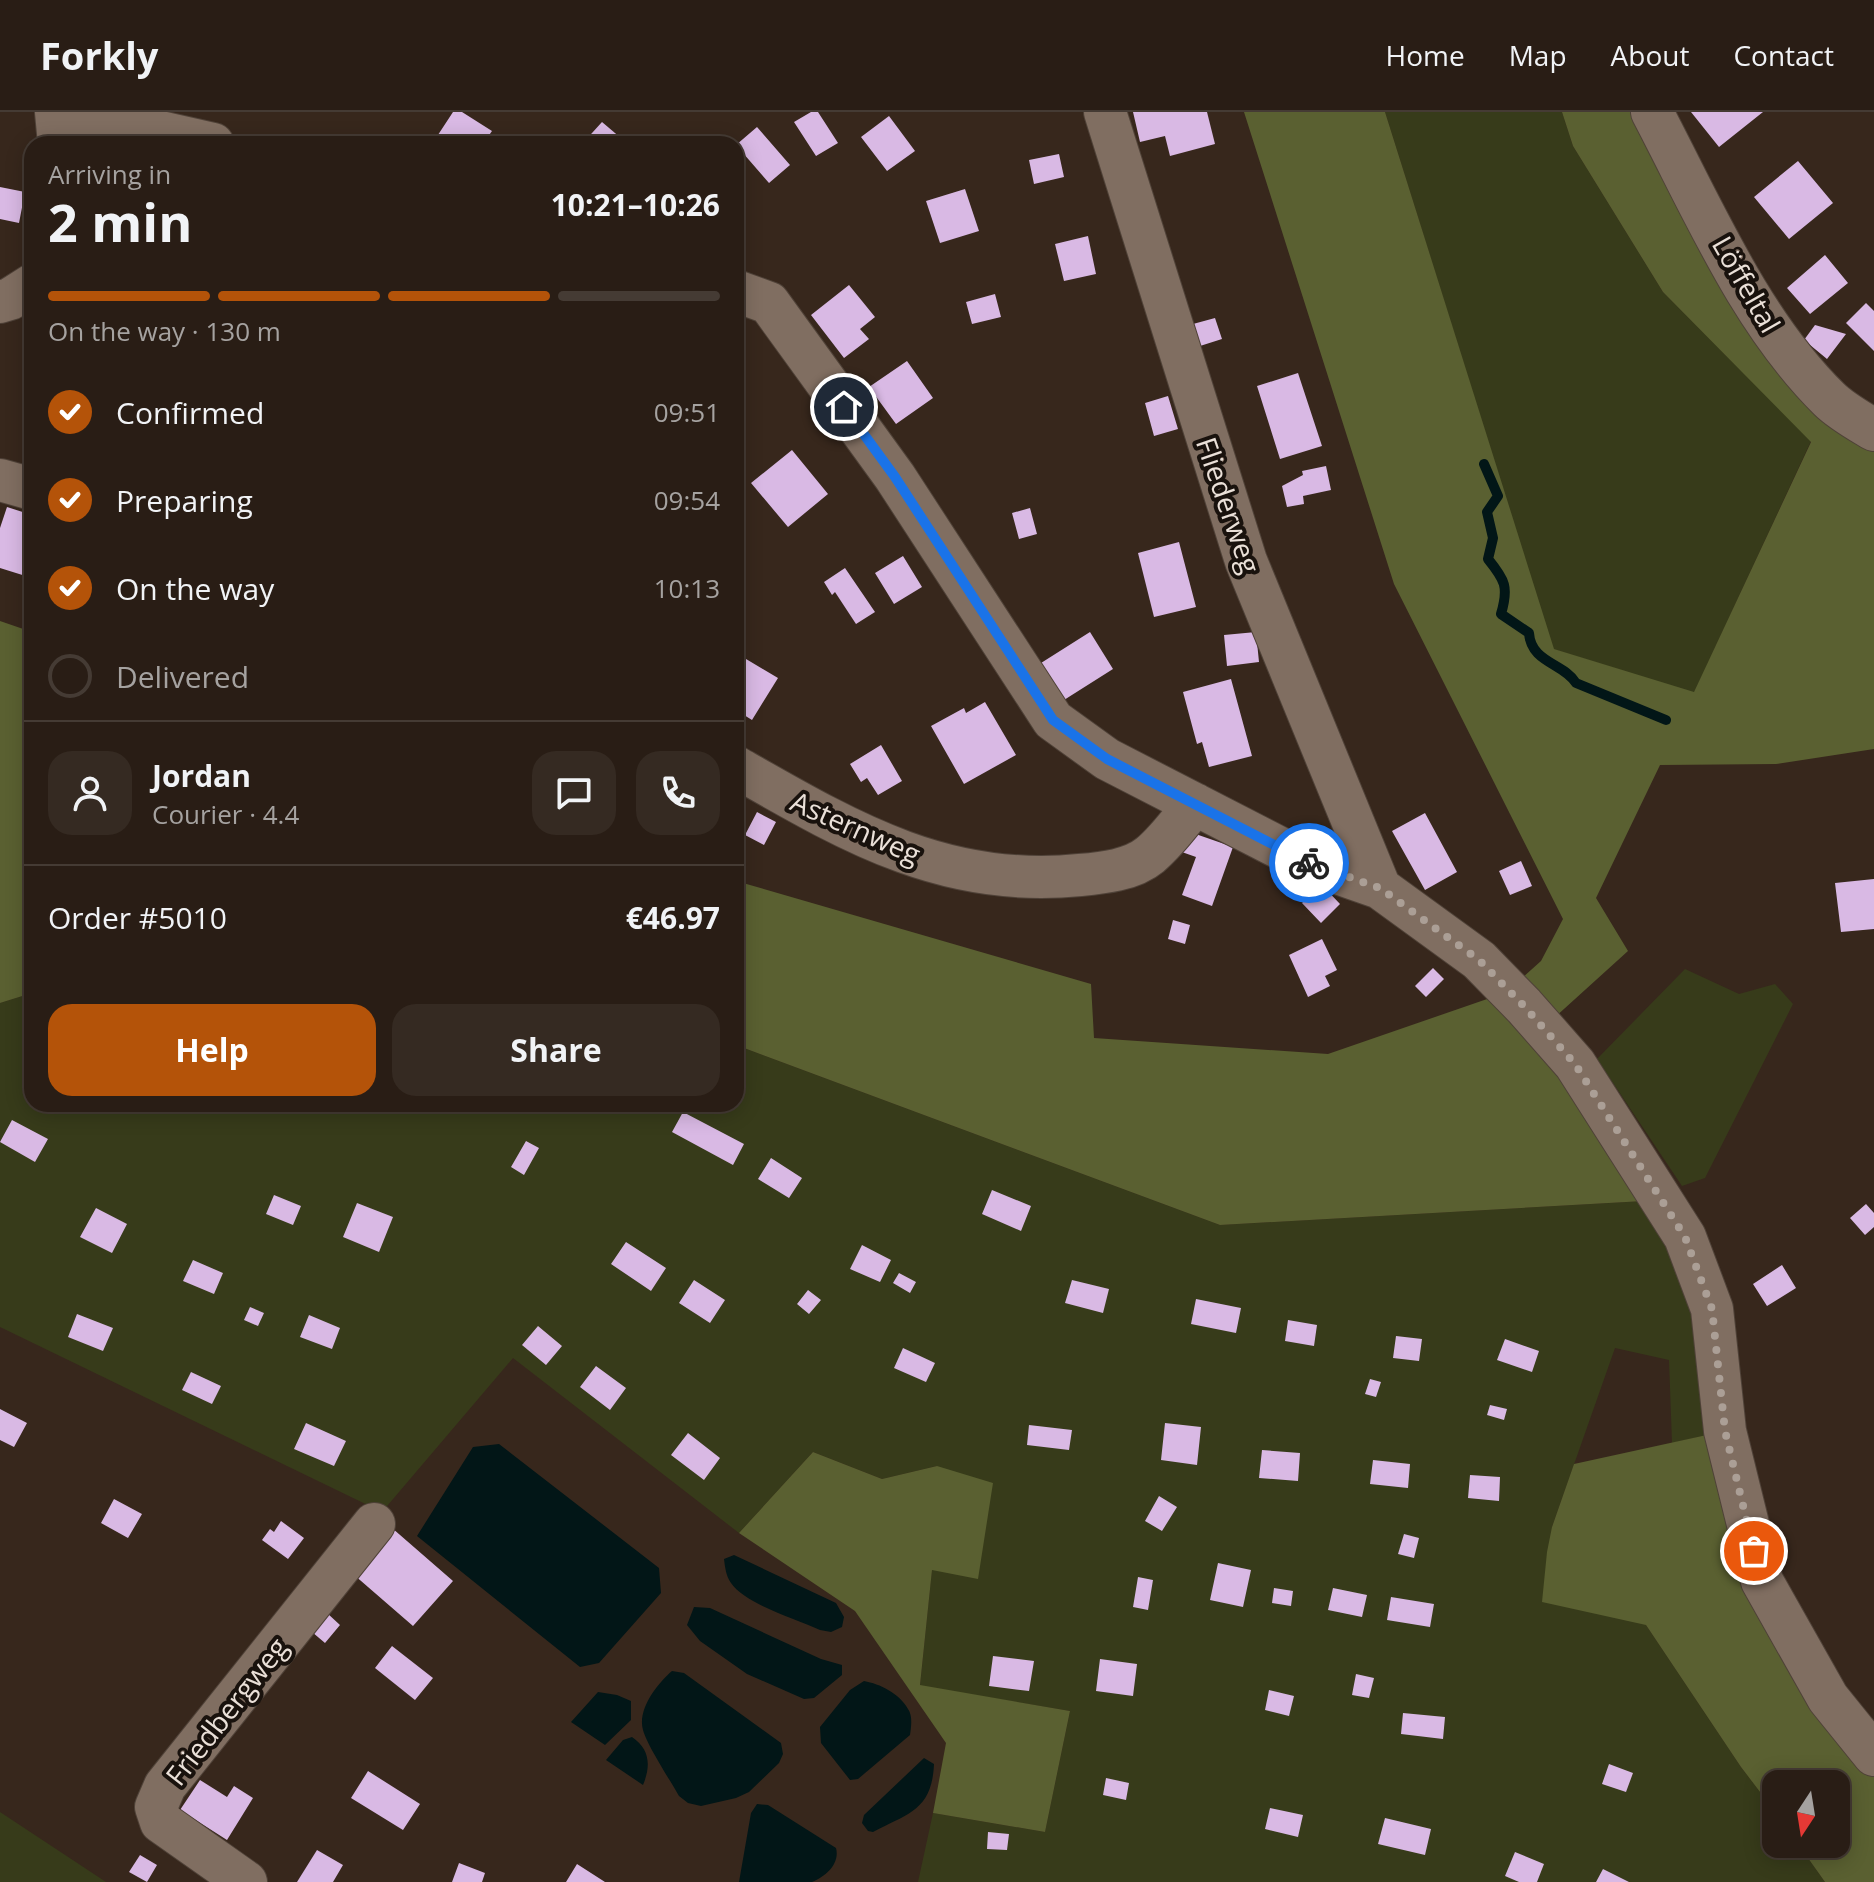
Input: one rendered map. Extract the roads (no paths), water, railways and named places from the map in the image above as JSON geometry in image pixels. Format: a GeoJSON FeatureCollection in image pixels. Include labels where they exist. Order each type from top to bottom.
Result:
{"type":"FeatureCollection","features":[{"type":"Feature","properties":{"kind":"street"},"geometry":{"type":"LineString","coordinates":[[56,112],[58,136]]}},
{"type":"Feature","properties":{"kind":"street"},"geometry":{"type":"LineString","coordinates":[[72,112],[178,136]]}},
{"type":"Feature","properties":{"kind":"street","name":"Fliederweg"},"geometry":{"type":"LineString","coordinates":[[1105,112],[1246,561],[1380,888]]}},
{"type":"Feature","properties":{"kind":"street","name":"Löffeltal"},"geometry":{"type":"LineString","coordinates":[[1652,112],[1759,313],[1794,361],[1831,401],[1874,430]]}},
{"type":"Feature","properties":{"kind":"street"},"geometry":{"type":"LineString","coordinates":[[0,302],[24,290]]}},
{"type":"Feature","properties":{"kind":"street"},"geometry":{"type":"LineString","coordinates":[[744,294],[769,303],[895,477],[1053,720],[1107,759],[1311,864],[1380,888],[1479,960],[1575,1064],[1685,1237],[1712,1309],[1725,1431],[1762,1581],[1828,1698],[1874,1755]]}},
{"type":"Feature","properties":{"kind":"street"},"geometry":{"type":"LineString","coordinates":[[0,480],[24,487]]}},
{"type":"Feature","properties":{"kind":"street","name":"Asternweg"},"geometry":{"type":"LineString","coordinates":[[744,772],[827,819],[895,850],[966,870],[1040,879],[1111,872],[1149,856],[1195,804]]}},
{"type":"Feature","properties":{"kind":"street","name":"Friedbergweg"},"geometry":{"type":"LineString","coordinates":[[246,1882],[161,1822],[156,1807],[165,1786],[374,1524]]}},
{"type":"Feature","properties":{"kind":"waterway"},"geometry":{"type":"LineString","coordinates":[[1484,464],[1498,496],[1487,512],[1493,538],[1488,559],[1504,584],[1501,614],[1529,633],[1536,651],[1576,683],[1666,720]]}}]}
